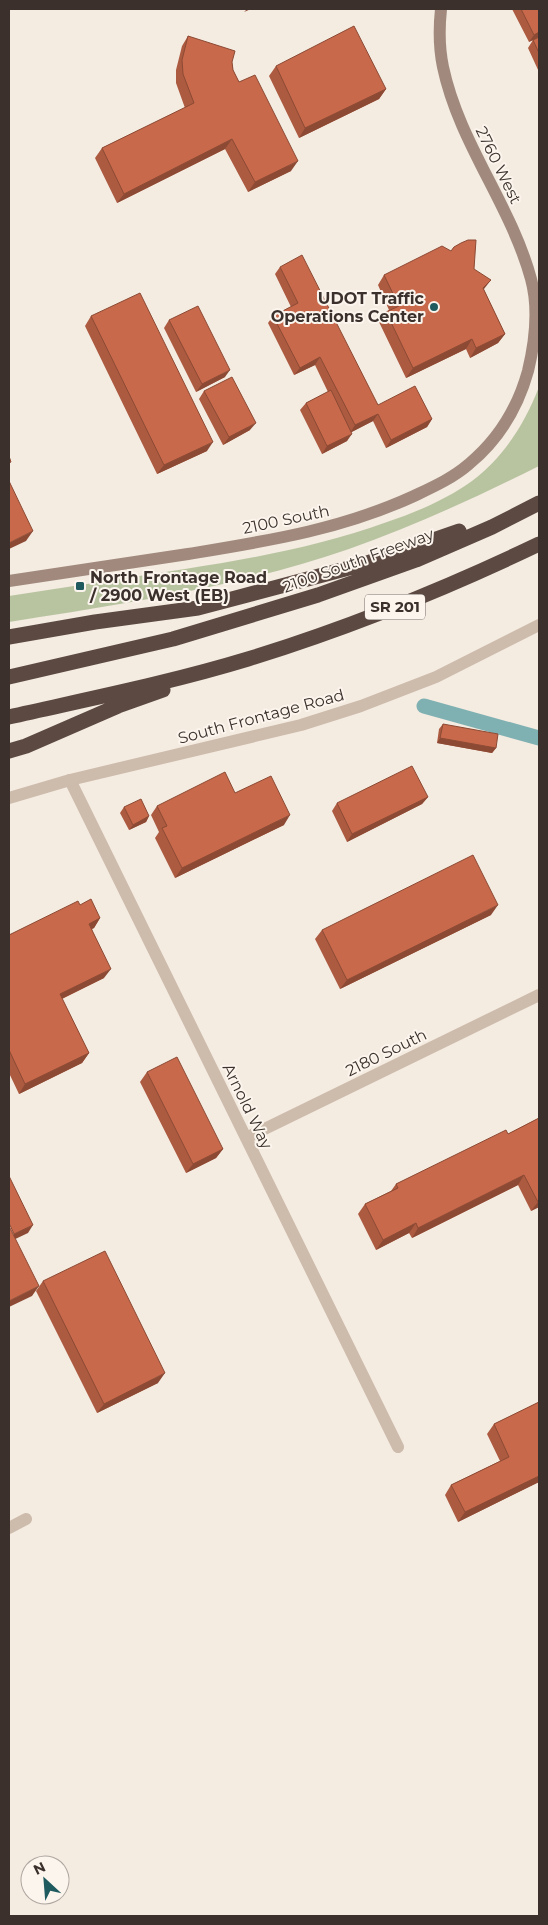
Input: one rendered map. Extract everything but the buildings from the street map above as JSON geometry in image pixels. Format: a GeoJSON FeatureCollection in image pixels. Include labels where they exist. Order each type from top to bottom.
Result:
{"type":"FeatureCollection","features":[{"type":"Feature","properties":{"kind":"highway"},"geometry":{"type":"LineString","coordinates":[[9,636],[198,608],[364,564],[433,541],[539,499]]}},
{"type":"Feature","properties":{"kind":"highway","name":"2100 South Freeway"},"geometry":{"type":"LineString","coordinates":[[9,677],[173,639],[318,595],[416,560],[492,527],[539,503]]}},
{"type":"Feature","properties":{"kind":"highway","name":"SR 201"},"geometry":{"type":"LineString","coordinates":[[9,717],[141,687],[246,659],[380,613],[487,569],[539,544]]}},
{"type":"Feature","properties":{"kind":"highway"},"geometry":{"type":"LineString","coordinates":[[9,751],[61,732],[118,706],[246,659]]}},
{"type":"Feature","properties":{"kind":"main road","name":"2760 West"},"geometry":{"type":"LineString","coordinates":[[441,9],[440,44],[442,66],[452,100],[519,244],[532,281],[536,316],[534,348],[522,392]]}},
{"type":"Feature","properties":{"kind":"main road","name":"2100 South"},"geometry":{"type":"LineString","coordinates":[[9,581],[238,546],[316,531],[390,507],[439,485],[468,466],[494,439],[522,392]]}},
{"type":"Feature","properties":{"kind":"street","name":"South Frontage Road"},"geometry":{"type":"LineString","coordinates":[[9,798],[70,780],[301,725],[361,706],[436,676],[539,625]]}},
{"type":"Feature","properties":{"kind":"street","name":"Arnold Way"},"geometry":{"type":"LineString","coordinates":[[70,780],[398,1447]]}},
{"type":"Feature","properties":{"kind":"street","name":"2180 South"},"geometry":{"type":"LineString","coordinates":[[246,1138],[539,995]]}},
{"type":"Feature","properties":{"kind":"street"},"geometry":{"type":"LineString","coordinates":[[9,1528],[26,1519]]}},
{"type":"Feature","properties":{"kind":"green space"},"geometry":{"type":"Polygon","coordinates":[[[539,387],[539,466],[445,510],[349,549],[266,574],[180,593],[9,622],[9,596],[262,556],[337,538],[420,509],[462,488],[494,461],[520,426],[539,387]]]}},
{"type":"Feature","properties":{"kind":"waterway"},"geometry":{"type":"LineString","coordinates":[[424,706],[539,738]]}},
{"type":"Feature","properties":{"kind":"place","name":"UDOT Traffic Operations Center"},"geometry":{"type":"Point","coordinates":[434,307]}},
{"type":"Feature","properties":{"kind":"place","name":"North Frontage Road / 2900 West (EB)"},"geometry":{"type":"Point","coordinates":[80,586]}}]}
